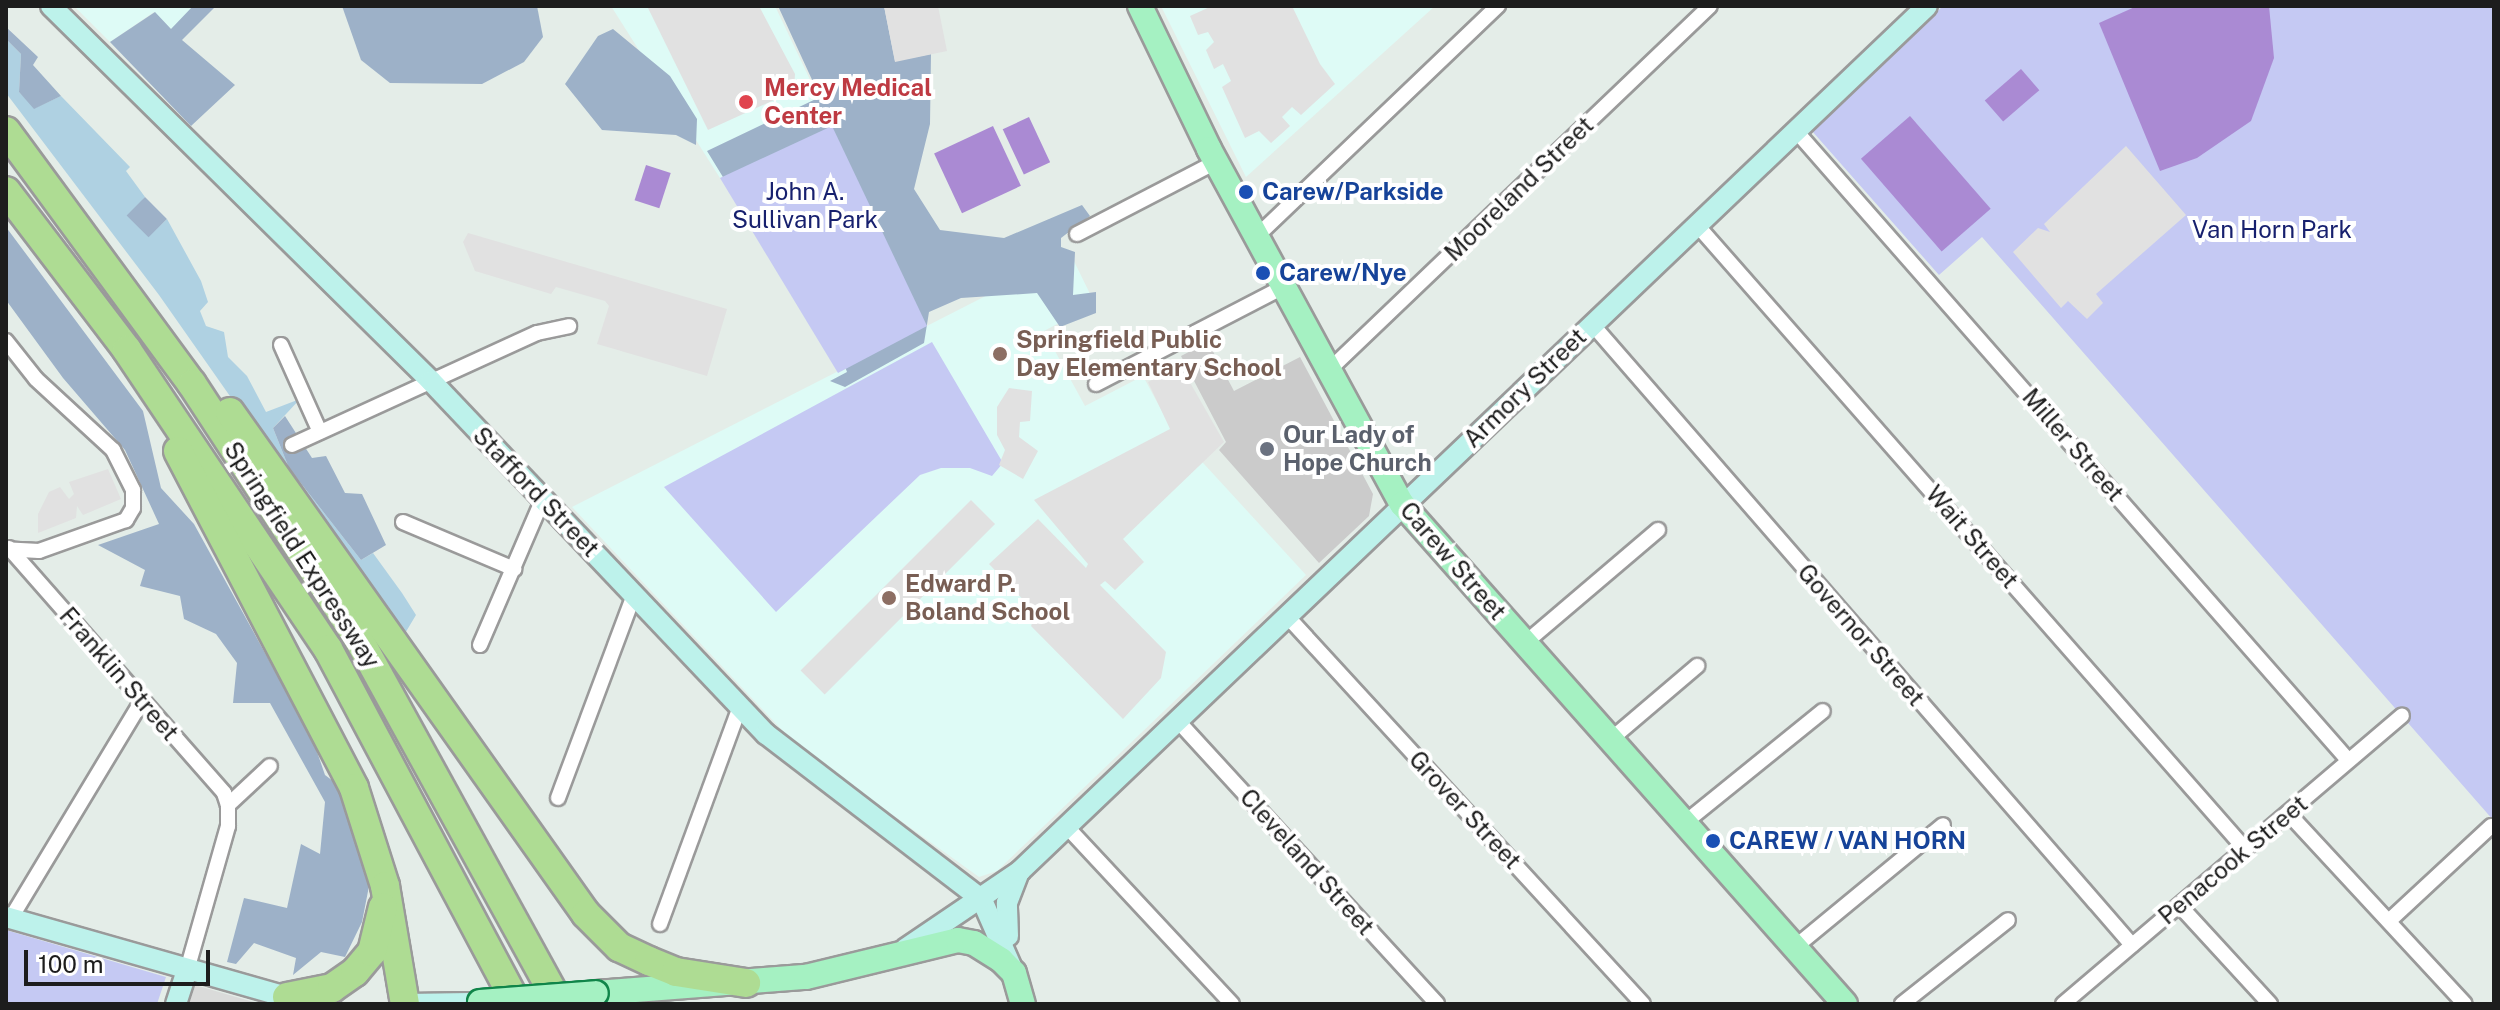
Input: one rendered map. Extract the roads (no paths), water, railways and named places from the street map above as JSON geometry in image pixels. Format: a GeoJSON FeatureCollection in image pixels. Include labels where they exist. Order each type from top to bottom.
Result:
{"type":"FeatureCollection","features":[{"type":"Feature","properties":{"kind":"highway","name":"Springfield Expressway"},"geometry":{"type":"LineString","coordinates":[[6,131],[127,292],[357,636],[559,1004]]}},
{"type":"Feature","properties":{"kind":"highway","name":"Springfield Expressway"},"geometry":{"type":"LineString","coordinates":[[6,191],[127,350],[328,649],[517,1004]]}},
{"type":"Feature","properties":{"kind":"highway"},"geometry":{"type":"LineString","coordinates":[[127,292],[198,370],[275,473],[586,914],[619,947],[649,961],[676,972],[746,983]]}},
{"type":"Feature","properties":{"kind":"highway"},"geometry":{"type":"LineString","coordinates":[[127,350],[331,737],[368,825],[385,886],[406,1004]]}},
{"type":"Feature","properties":{"kind":"highway"},"geometry":{"type":"LineString","coordinates":[[299,1001],[332,988],[355,972],[379,934],[385,886]]}},
{"type":"Feature","properties":{"kind":"main road","name":"Stafford Street"},"geometry":{"type":"LineString","coordinates":[[51,6],[431,381],[740,707],[804,768],[982,900],[1011,965]]}},
{"type":"Feature","properties":{"kind":"main road","name":"Carew Street"},"geometry":{"type":"LineString","coordinates":[[1140,6],[1216,162],[1402,504],[1682,825],[1845,1004]]}},
{"type":"Feature","properties":{"kind":"main road","name":"Armory Street"},"geometry":{"type":"LineString","coordinates":[[903,950],[982,900],[1020,871],[1927,6]]}},
{"type":"Feature","properties":{"kind":"main road","name":"Armory Street"},"geometry":{"type":"LineString","coordinates":[[1011,965],[1007,903],[1020,871]]}},
{"type":"Feature","properties":{"kind":"main road"},"geometry":{"type":"LineString","coordinates":[[8,917],[299,1001]]}},
{"type":"Feature","properties":{"kind":"main road"},"geometry":{"type":"LineString","coordinates":[[406,1004],[473,1003],[746,983],[833,973],[903,950],[966,941],[983,947],[1011,965],[1023,1004]]}},
{"type":"Feature","properties":{"kind":"main road"},"geometry":{"type":"LineString","coordinates":[[176,1004],[187,970]]}},
{"type":"Feature","properties":{"kind":"street"},"geometry":{"type":"LineString","coordinates":[[1256,237],[1498,6]]}},
{"type":"Feature","properties":{"kind":"street","name":"Mooreland Street"},"geometry":{"type":"LineString","coordinates":[[1328,371],[1710,6]]}},
{"type":"Feature","properties":{"kind":"street","name":"Miller Street"},"geometry":{"type":"LineString","coordinates":[[1796,131],[2348,760]]}},
{"type":"Feature","properties":{"kind":"street"},"geometry":{"type":"LineString","coordinates":[[1077,234],[1216,162]]}},
{"type":"Feature","properties":{"kind":"street","name":"Wait Street"},"geometry":{"type":"LineString","coordinates":[[1697,225],[2246,850]]}},
{"type":"Feature","properties":{"kind":"street"},"geometry":{"type":"LineString","coordinates":[[1096,384],[1283,287]]}},
{"type":"Feature","properties":{"kind":"street","name":"Governor Street"},"geometry":{"type":"LineString","coordinates":[[1592,324],[2132,945]]}},
{"type":"Feature","properties":{"kind":"street"},"geometry":{"type":"LineString","coordinates":[[292,445],[537,333],[569,326]]}},
{"type":"Feature","properties":{"kind":"street"},"geometry":{"type":"LineString","coordinates":[[6,341],[36,379],[113,450],[133,490],[133,508],[126,520],[39,551],[7,547]]}},
{"type":"Feature","properties":{"kind":"street"},"geometry":{"type":"LineString","coordinates":[[281,345],[320,432]]}},
{"type":"Feature","properties":{"kind":"street"},"geometry":{"type":"LineString","coordinates":[[480,645],[543,499]]}},
{"type":"Feature","properties":{"kind":"street"},"geometry":{"type":"LineString","coordinates":[[403,522],[514,569]]}},
{"type":"Feature","properties":{"kind":"street"},"geometry":{"type":"LineString","coordinates":[[1524,644],[1658,530]]}},
{"type":"Feature","properties":{"kind":"street","name":"Franklin Street"},"geometry":{"type":"LineString","coordinates":[[7,547],[228,805]]}},
{"type":"Feature","properties":{"kind":"street"},"geometry":{"type":"LineString","coordinates":[[558,798],[634,595]]}},
{"type":"Feature","properties":{"kind":"street","name":"Grover Street"},"geometry":{"type":"LineString","coordinates":[[1286,615],[1643,1004]]}},
{"type":"Feature","properties":{"kind":"street"},"geometry":{"type":"LineString","coordinates":[[1609,741],[1697,666]]}},
{"type":"Feature","properties":{"kind":"street"},"geometry":{"type":"LineString","coordinates":[[8,917],[142,701]]}},
{"type":"Feature","properties":{"kind":"street"},"geometry":{"type":"LineString","coordinates":[[660,924],[740,707]]}},
{"type":"Feature","properties":{"kind":"street"},"geometry":{"type":"LineString","coordinates":[[1682,825],[1823,711]]}},
{"type":"Feature","properties":{"kind":"street","name":"Penacook Street"},"geometry":{"type":"LineString","coordinates":[[2068,1002],[2402,715]]}},
{"type":"Feature","properties":{"kind":"street","name":"Cleveland Street"},"geometry":{"type":"LineString","coordinates":[[1177,720],[1437,1004]]}},
{"type":"Feature","properties":{"kind":"street"},"geometry":{"type":"LineString","coordinates":[[187,970],[228,826],[228,805],[270,766]]}},
{"type":"Feature","properties":{"kind":"street"},"geometry":{"type":"LineString","coordinates":[[2288,813],[2465,1004]]}},
{"type":"Feature","properties":{"kind":"street"},"geometry":{"type":"LineString","coordinates":[[1794,948],[1943,825]]}},
{"type":"Feature","properties":{"kind":"street"},"geometry":{"type":"LineString","coordinates":[[2390,920],[2491,826]]}},
{"type":"Feature","properties":{"kind":"street"},"geometry":{"type":"LineString","coordinates":[[1067,827],[1232,1004]]}},
{"type":"Feature","properties":{"kind":"street"},"geometry":{"type":"LineString","coordinates":[[2180,906],[2270,1004]]}},
{"type":"Feature","properties":{"kind":"street"},"geometry":{"type":"LineString","coordinates":[[1902,1004],[2008,920]]}},
{"type":"Feature","properties":{"kind":"place","name":"Mercy Medical Center"},"geometry":{"type":"Point","coordinates":[746,102]}},
{"type":"Feature","properties":{"kind":"place","name":"Carew/Parkside"},"geometry":{"type":"Point","coordinates":[1246,192]}},
{"type":"Feature","properties":{"kind":"place","name":"Carew/Nye"},"geometry":{"type":"Point","coordinates":[1263,273]}},
{"type":"Feature","properties":{"kind":"place","name":"Springfield Public Day Elementary School"},"geometry":{"type":"Point","coordinates":[1000,354]}},
{"type":"Feature","properties":{"kind":"place","name":"Our Lady of Hope Church"},"geometry":{"type":"Point","coordinates":[1267,449]}},
{"type":"Feature","properties":{"kind":"place","name":"Edward P. Boland School"},"geometry":{"type":"Point","coordinates":[889,598]}},
{"type":"Feature","properties":{"kind":"place","name":"CAREW / VAN HORN"},"geometry":{"type":"Point","coordinates":[1713,841]}},
{"type":"Feature","properties":{"kind":"park label","name":"John A. Sullivan Park"},"geometry":{"type":"Point","coordinates":[805,206]}},
{"type":"Feature","properties":{"kind":"park label","name":"Van Horn Park"},"geometry":{"type":"Point","coordinates":[2272,230]}}]}
